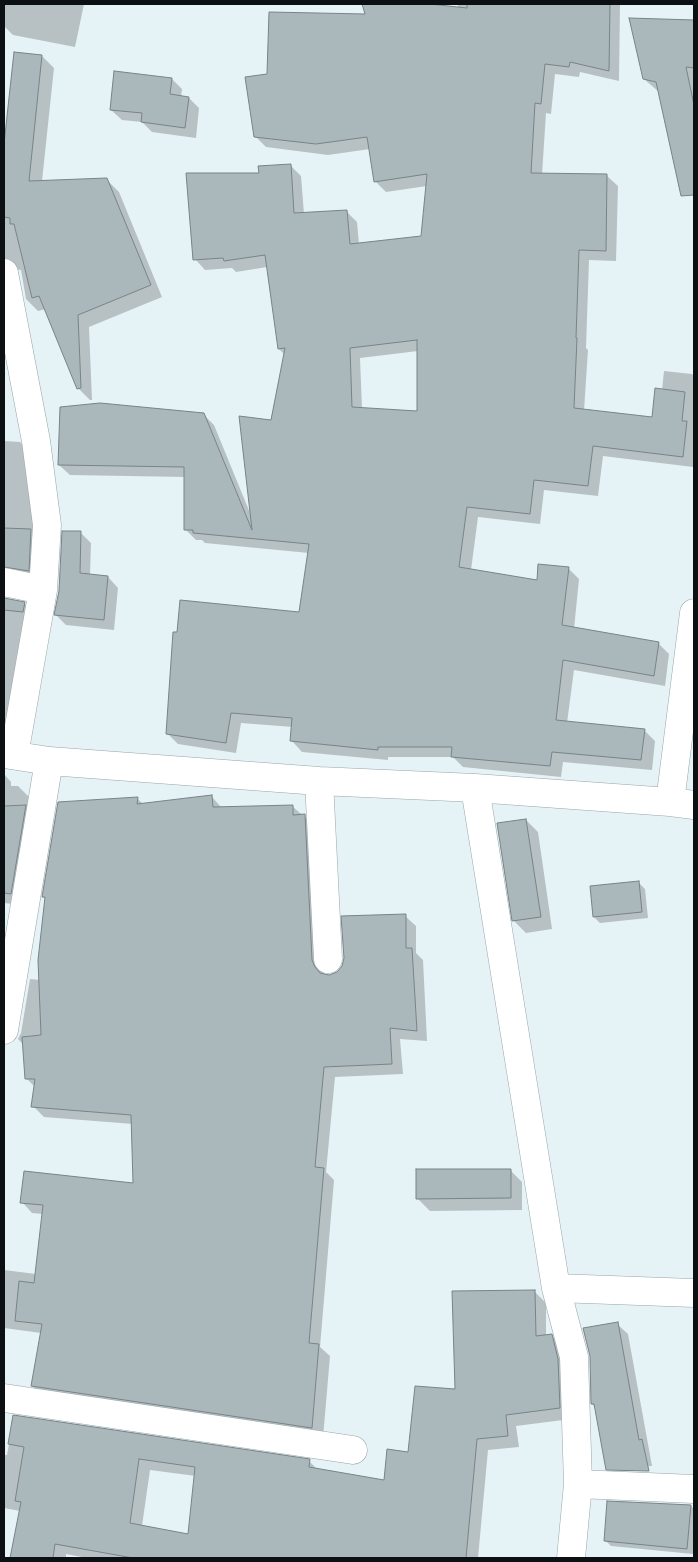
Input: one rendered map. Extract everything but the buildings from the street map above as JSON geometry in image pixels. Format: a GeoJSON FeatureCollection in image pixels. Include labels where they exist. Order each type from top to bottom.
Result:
{"type":"FeatureCollection","features":[{"type":"Feature","properties":{"kind":"street"},"geometry":{"type":"LineString","coordinates":[[4,273],[36,441],[47,524],[43,590],[9,754],[49,761],[319,781],[475,788],[682,804],[694,613]]}},
{"type":"Feature","properties":{"kind":"street"},"geometry":{"type":"LineString","coordinates":[[4,582],[43,590]]}},
{"type":"Feature","properties":{"kind":"street"},"geometry":{"type":"LineString","coordinates":[[4,1030],[49,761]]}},
{"type":"Feature","properties":{"kind":"street"},"geometry":{"type":"LineString","coordinates":[[319,781],[328,959]]}},
{"type":"Feature","properties":{"kind":"street"},"geometry":{"type":"LineString","coordinates":[[475,788],[556,1288],[574,1356],[578,1484],[573,1557]]}},
{"type":"Feature","properties":{"kind":"street"},"geometry":{"type":"LineString","coordinates":[[556,1288],[694,1293]]}},
{"type":"Feature","properties":{"kind":"street"},"geometry":{"type":"LineString","coordinates":[[4,1398],[353,1450]]}},
{"type":"Feature","properties":{"kind":"street"},"geometry":{"type":"LineString","coordinates":[[578,1484],[694,1489]]}}]}
